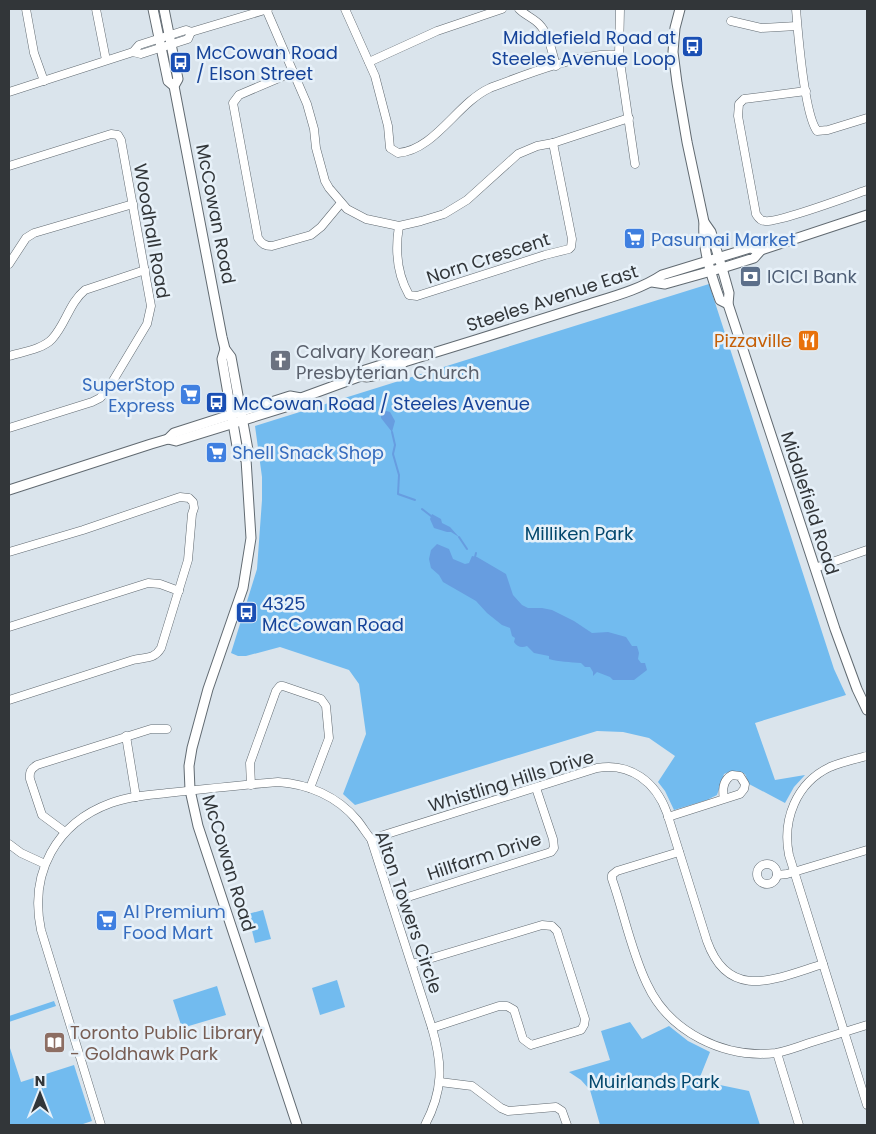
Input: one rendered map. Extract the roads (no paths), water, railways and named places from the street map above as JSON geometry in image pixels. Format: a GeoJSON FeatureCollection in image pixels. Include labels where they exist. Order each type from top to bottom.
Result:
{"type":"FeatureCollection","features":[{"type":"Feature","properties":{"kind":"main road","name":"McCowan Road"},"geometry":{"type":"LineString","coordinates":[[154,9],[178,79],[174,86],[225,349],[222,359],[237,417],[238,452],[246,459],[251,538],[243,588],[208,689],[192,748],[189,766],[190,790],[198,826],[297,1125]]}},
{"type":"Feature","properties":{"kind":"main road","name":"McCowan Road"},"geometry":{"type":"LineString","coordinates":[[164,9],[165,41]]}},
{"type":"Feature","properties":{"kind":"main road","name":"Middlefield Road"},"geometry":{"type":"LineString","coordinates":[[680,9],[673,44],[687,142],[704,222],[703,234],[710,271],[720,300],[728,304]]}},
{"type":"Feature","properties":{"kind":"main road","name":"Steeles Avenue East"},"geometry":{"type":"LineString","coordinates":[[9,490],[168,440],[176,441],[290,396],[301,398],[361,376],[367,378],[398,367],[404,362],[504,332],[652,282],[662,275],[750,248],[761,250],[867,215]]}},
{"type":"Feature","properties":{"kind":"main road","name":"Middlefield Road"},"geometry":{"type":"LineString","coordinates":[[704,222],[711,232],[729,293],[728,304],[815,568],[857,689],[867,710]]}},
{"type":"Feature","properties":{"kind":"main road","name":"Steeles Avenue East"},"geometry":{"type":"LineString","coordinates":[[652,282],[665,284],[722,268],[754,258],[761,250]]}},
{"type":"Feature","properties":{"kind":"street"},"geometry":{"type":"LineString","coordinates":[[26,9],[34,53],[44,81]]}},
{"type":"Feature","properties":{"kind":"street"},"geometry":{"type":"LineString","coordinates":[[96,9],[106,60]]}},
{"type":"Feature","properties":{"kind":"street"},"geometry":{"type":"LineString","coordinates":[[9,92],[133,52],[139,45],[188,39],[191,32],[267,9],[309,111],[314,129],[316,148],[328,188],[347,209],[366,220],[398,226],[421,222],[452,210],[473,195],[518,154],[537,146],[553,143],[629,118]]}},
{"type":"Feature","properties":{"kind":"street"},"geometry":{"type":"LineString","coordinates":[[345,9],[369,62],[388,126],[390,148],[398,154],[413,151],[424,143],[482,92],[556,66],[597,55],[619,55]]}},
{"type":"Feature","properties":{"kind":"street"},"geometry":{"type":"LineString","coordinates":[[369,62],[437,31],[502,9]]}},
{"type":"Feature","properties":{"kind":"street"},"geometry":{"type":"LineString","coordinates":[[519,9],[543,30],[552,50],[556,66]]}},
{"type":"Feature","properties":{"kind":"street"},"geometry":{"type":"LineString","coordinates":[[620,9],[619,55],[635,164]]}},
{"type":"Feature","properties":{"kind":"street"},"geometry":{"type":"LineString","coordinates":[[796,9],[806,91],[813,126],[817,130],[828,130],[867,118]]}},
{"type":"Feature","properties":{"kind":"street"},"geometry":{"type":"LineString","coordinates":[[732,21],[762,28],[797,26]]}},
{"type":"Feature","properties":{"kind":"street"},"geometry":{"type":"LineString","coordinates":[[293,72],[238,95],[233,103],[258,238],[263,244],[272,246],[311,235],[321,227],[341,203]]}},
{"type":"Feature","properties":{"kind":"street"},"geometry":{"type":"LineString","coordinates":[[806,91],[744,99],[740,104],[738,116],[758,218],[765,221],[786,217],[867,190]]}},
{"type":"Feature","properties":{"kind":"street","name":"Woodhall Road"},"geometry":{"type":"LineString","coordinates":[[9,166],[115,134],[121,140],[151,306],[149,317],[105,392],[92,402],[9,428]]}},
{"type":"Feature","properties":{"kind":"street","name":"Norn Crescent"},"geometry":{"type":"LineString","coordinates":[[398,226],[398,262],[404,287],[409,295],[424,295],[545,255],[569,249],[572,239],[553,143]]}},
{"type":"Feature","properties":{"kind":"street"},"geometry":{"type":"LineString","coordinates":[[9,264],[26,238],[34,233],[133,204]]}},
{"type":"Feature","properties":{"kind":"street"},"geometry":{"type":"LineString","coordinates":[[9,356],[40,346],[52,339],[71,305],[85,290],[145,270]]}},
{"type":"Feature","properties":{"kind":"street"},"geometry":{"type":"LineString","coordinates":[[9,552],[185,496],[192,500],[194,508],[188,560],[160,648],[156,655],[133,660],[9,700]]}},
{"type":"Feature","properties":{"kind":"street"},"geometry":{"type":"LineString","coordinates":[[815,568],[867,550]]}},
{"type":"Feature","properties":{"kind":"street"},"geometry":{"type":"LineString","coordinates":[[9,626],[148,583],[160,584],[179,590]]}},
{"type":"Feature","properties":{"kind":"street"},"geometry":{"type":"LineString","coordinates":[[251,785],[251,760],[277,688],[283,686],[321,698],[325,703],[329,738],[310,788]]}},
{"type":"Feature","properties":{"kind":"street"},"geometry":{"type":"LineString","coordinates":[[65,832],[45,818],[40,810],[30,779],[30,770],[37,765],[126,736],[150,729],[167,729]]}},
{"type":"Feature","properties":{"kind":"street"},"geometry":{"type":"LineString","coordinates":[[126,736],[136,797]]}},
{"type":"Feature","properties":{"kind":"street"},"geometry":{"type":"LineString","coordinates":[[867,756],[828,768],[809,782],[799,794],[791,809],[787,831],[789,856],[867,1101]]}},
{"type":"Feature","properties":{"kind":"street","name":"Whistling Hills Drive"},"geometry":{"type":"LineString","coordinates":[[371,839],[597,768],[620,768],[638,775],[650,784],[660,796],[710,949],[718,964],[738,978],[746,981],[761,982],[823,964]]}},
{"type":"Feature","properties":{"kind":"street","name":"Alton Towers Circle"},"geometry":{"type":"LineString","coordinates":[[101,1125],[39,922],[38,888],[45,864],[65,832],[82,817],[119,800],[190,790],[284,783],[310,788],[324,794],[343,807],[358,821],[371,839],[412,964],[440,1058],[440,1082],[433,1107],[424,1125]]}},
{"type":"Feature","properties":{"kind":"street","name":"Hillfarm Drive"},"geometry":{"type":"LineString","coordinates":[[392,902],[551,852],[554,848],[553,839],[536,788]]}},
{"type":"Feature","properties":{"kind":"street"},"geometry":{"type":"LineString","coordinates":[[668,817],[724,799]]}},
{"type":"Feature","properties":{"kind":"street"},"geometry":{"type":"LineString","coordinates":[[9,844],[21,853],[45,864]]}},
{"type":"Feature","properties":{"kind":"street"},"geometry":{"type":"LineString","coordinates":[[777,875],[794,872],[867,850]]}},
{"type":"Feature","properties":{"kind":"street"},"geometry":{"type":"LineString","coordinates":[[679,852],[620,870],[612,875],[648,986],[662,1008],[676,1022],[704,1041],[738,1052],[777,1053],[867,1025]]}},
{"type":"Feature","properties":{"kind":"street"},"geometry":{"type":"LineString","coordinates":[[412,964],[542,925],[549,925],[557,931],[585,1019],[581,1030],[531,1044],[523,1039],[514,1010],[507,1006],[499,1006],[432,1028]]}},
{"type":"Feature","properties":{"kind":"street"},"geometry":{"type":"LineString","coordinates":[[777,1053],[799,1125]]}},
{"type":"Feature","properties":{"kind":"street"},"geometry":{"type":"LineString","coordinates":[[440,1082],[472,1086],[501,1108],[508,1111],[556,1107],[562,1111],[567,1125]]}},
{"type":"Feature","properties":{"kind":"waterway"},"geometry":{"type":"LineString","coordinates":[[392,432],[395,445],[393,454],[399,475],[398,494],[415,500]]}},
{"type":"Feature","properties":{"kind":"waterway"},"geometry":{"type":"LineString","coordinates":[[422,509],[431,516]]}},
{"type":"Feature","properties":{"kind":"waterway"},"geometry":{"type":"LineString","coordinates":[[459,537],[467,549]]}},
{"type":"Feature","properties":{"kind":"waterway"},"geometry":{"type":"LineString","coordinates":[[475,557],[476,553]]}},
{"type":"Feature","properties":{"kind":"place","name":"Middlefield Road at Steeles Avenue Loop"},"geometry":{"type":"Point","coordinates":[692,47]}},
{"type":"Feature","properties":{"kind":"place","name":"McCowan Road / Elson Street"},"geometry":{"type":"Point","coordinates":[180,62]}},
{"type":"Feature","properties":{"kind":"place","name":"Pasumai Market"},"geometry":{"type":"Point","coordinates":[635,239]}},
{"type":"Feature","properties":{"kind":"place","name":"ICICI Bank"},"geometry":{"type":"Point","coordinates":[751,276]}},
{"type":"Feature","properties":{"kind":"place","name":"Pizzaville"},"geometry":{"type":"Point","coordinates":[808,340]}},
{"type":"Feature","properties":{"kind":"place","name":"Calvary Korean Presbyterian Church"},"geometry":{"type":"Point","coordinates":[280,361]}},
{"type":"Feature","properties":{"kind":"place","name":"SuperStop Express"},"geometry":{"type":"Point","coordinates":[191,394]}},
{"type":"Feature","properties":{"kind":"place","name":"McCowan Road / Steeles Avenue"},"geometry":{"type":"Point","coordinates":[217,403]}},
{"type":"Feature","properties":{"kind":"place","name":"Shell Snack Shop"},"geometry":{"type":"Point","coordinates":[216,452]}},
{"type":"Feature","properties":{"kind":"place","name":"4325 McCowan Road"},"geometry":{"type":"Point","coordinates":[246,613]}},
{"type":"Feature","properties":{"kind":"place","name":"AI Premium Food Mart"},"geometry":{"type":"Point","coordinates":[107,921]}},
{"type":"Feature","properties":{"kind":"place","name":"Toronto Public Library - Goldhawk Park"},"geometry":{"type":"Point","coordinates":[54,1042]}},
{"type":"Feature","properties":{"kind":"park label","name":"Milliken Park"},"geometry":{"type":"Point","coordinates":[579,533]}},
{"type":"Feature","properties":{"kind":"park label","name":"Muirlands Park"},"geometry":{"type":"Point","coordinates":[654,1081]}}]}
